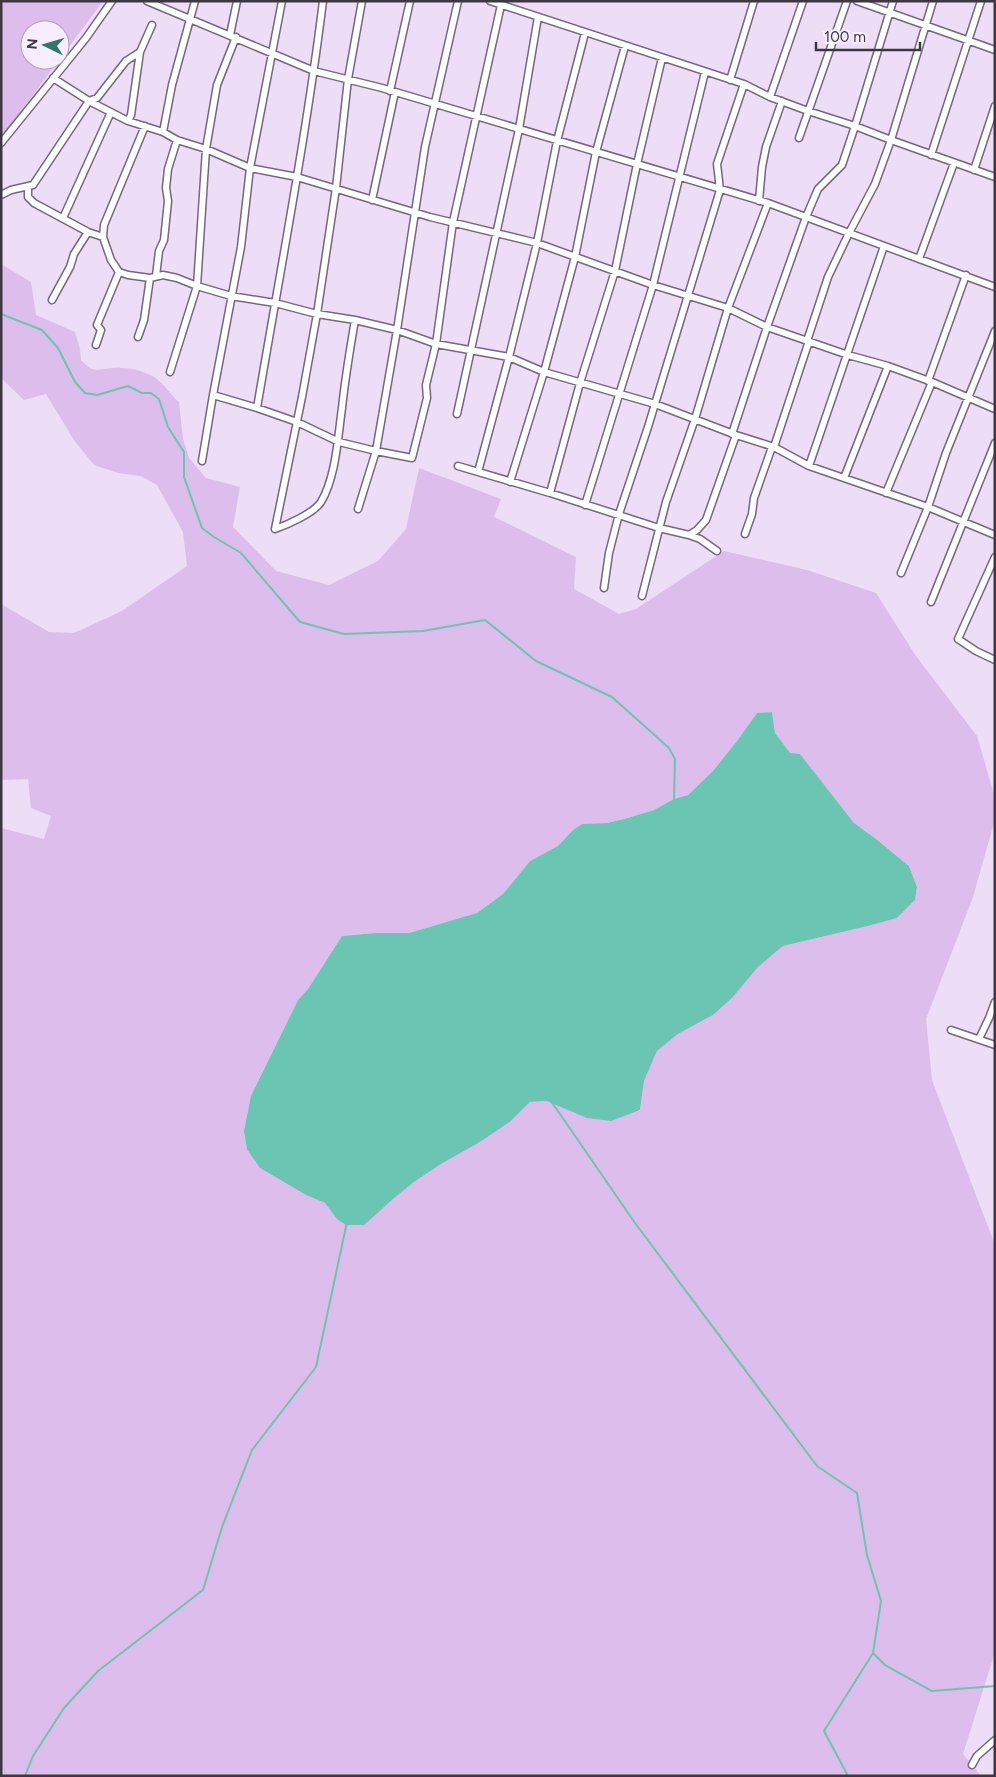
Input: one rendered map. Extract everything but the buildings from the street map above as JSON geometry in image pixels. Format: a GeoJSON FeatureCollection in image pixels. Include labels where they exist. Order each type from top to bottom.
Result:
{"type":"FeatureCollection","features":[{"type":"Feature","properties":{"kind":"street"},"geometry":{"type":"LineString","coordinates":[[1,143],[86,38],[112,1]]}},
{"type":"Feature","properties":{"kind":"street"},"geometry":{"type":"LineString","coordinates":[[147,1],[314,71],[393,91],[759,201],[995,287]]}},
{"type":"Feature","properties":{"kind":"street"},"geometry":{"type":"LineString","coordinates":[[163,132],[174,78],[196,1]]}},
{"type":"Feature","properties":{"kind":"street"},"geometry":{"type":"LineString","coordinates":[[170,372],[196,286],[206,149],[217,85],[233,36],[237,1]]}},
{"type":"Feature","properties":{"kind":"street"},"geometry":{"type":"LineString","coordinates":[[202,460],[240,247],[250,168],[282,1]]}},
{"type":"Feature","properties":{"kind":"street"},"geometry":{"type":"LineString","coordinates":[[257,408],[314,71],[322,1]]}},
{"type":"Feature","properties":{"kind":"street"},"geometry":{"type":"LineString","coordinates":[[355,320],[339,442],[329,480],[320,503],[305,515],[275,529],[317,314],[336,188],[348,79],[362,1]]}},
{"type":"Feature","properties":{"kind":"street"},"geometry":{"type":"LineString","coordinates":[[372,200],[410,1]]}},
{"type":"Feature","properties":{"kind":"street"},"geometry":{"type":"LineString","coordinates":[[358,509],[376,451],[433,104],[458,1]]}},
{"type":"Feature","properties":{"kind":"street"},"geometry":{"type":"LineString","coordinates":[[490,1],[744,84],[782,102],[856,126],[995,177]]}},
{"type":"Feature","properties":{"kind":"street"},"geometry":{"type":"LineString","coordinates":[[730,80],[754,1]]}},
{"type":"Feature","properties":{"kind":"street"},"geometry":{"type":"LineString","coordinates":[[770,97],[803,1]]}},
{"type":"Feature","properties":{"kind":"street"},"geometry":{"type":"LineString","coordinates":[[798,138],[847,1]]}},
{"type":"Feature","properties":{"kind":"street"},"geometry":{"type":"LineString","coordinates":[[857,1],[995,50]]}},
{"type":"Feature","properties":{"kind":"street"},"geometry":{"type":"LineString","coordinates":[[689,535],[697,530],[706,520],[767,327],[806,217],[818,189],[842,165],[856,126],[893,1]]}},
{"type":"Feature","properties":{"kind":"street"},"geometry":{"type":"LineString","coordinates":[[745,534],[752,514],[754,498],[773,447],[828,277],[875,184],[891,140],[934,1]]}},
{"type":"Feature","properties":{"kind":"street"},"geometry":{"type":"LineString","coordinates":[[931,155],[981,1]]}},
{"type":"Feature","properties":{"kind":"street"},"geometry":{"type":"LineString","coordinates":[[213,395],[297,422],[339,442],[412,458],[427,398],[426,385],[436,344],[453,222],[501,4]]}},
{"type":"Feature","properties":{"kind":"street"},"geometry":{"type":"LineString","coordinates":[[457,414],[519,129],[538,17]]}},
{"type":"Feature","properties":{"kind":"street"},"geometry":{"type":"LineString","coordinates":[[128,121],[131,115],[140,52],[152,25]]}},
{"type":"Feature","properties":{"kind":"street"},"geometry":{"type":"LineString","coordinates":[[478,472],[537,243],[557,140],[585,33]]}},
{"type":"Feature","properties":{"kind":"street"},"geometry":{"type":"LineString","coordinates":[[510,482],[544,372],[575,257],[596,152],[625,46]]}},
{"type":"Feature","properties":{"kind":"street"},"geometry":{"type":"LineString","coordinates":[[1,195],[12,190],[34,185],[90,101],[97,98],[126,61],[140,52]]}},
{"type":"Feature","properties":{"kind":"street"},"geometry":{"type":"LineString","coordinates":[[550,493],[580,383],[615,271],[637,164],[662,58]]}},
{"type":"Feature","properties":{"kind":"street"},"geometry":{"type":"LineString","coordinates":[[585,505],[653,285],[705,72]]}},
{"type":"Feature","properties":{"kind":"street"},"geometry":{"type":"LineString","coordinates":[[53,78],[90,101],[128,121],[163,132],[176,140],[206,149],[250,168],[297,177],[414,212],[537,243],[653,285],[728,308],[767,327],[848,355],[888,366],[995,410]]}},
{"type":"Feature","properties":{"kind":"street"},"geometry":{"type":"LineString","coordinates":[[604,588],[609,553],[619,514],[655,404],[720,190],[718,164],[744,84]]}},
{"type":"Feature","properties":{"kind":"street"},"geometry":{"type":"LineString","coordinates":[[759,201],[766,147],[782,102]]}},
{"type":"Feature","properties":{"kind":"street"},"geometry":{"type":"LineString","coordinates":[[974,170],[995,106]]}},
{"type":"Feature","properties":{"kind":"street"},"geometry":{"type":"LineString","coordinates":[[63,218],[111,112]]}},
{"type":"Feature","properties":{"kind":"street"},"geometry":{"type":"LineString","coordinates":[[145,126],[104,225],[103,237],[111,260],[119,272],[128,275],[153,277],[162,275],[177,278],[196,286],[231,296],[355,320],[397,330],[436,344],[509,357],[544,372],[655,404],[734,435],[773,447],[808,466],[928,507],[995,535]]}},
{"type":"Feature","properties":{"kind":"street"},"geometry":{"type":"LineString","coordinates":[[138,338],[144,320],[156,262],[164,240],[168,201],[166,188],[168,168],[176,140]]}},
{"type":"Feature","properties":{"kind":"street"},"geometry":{"type":"LineString","coordinates":[[919,259],[954,162]]}},
{"type":"Feature","properties":{"kind":"street"},"geometry":{"type":"LineString","coordinates":[[28,186],[28,198],[34,203],[88,232],[103,237]]}},
{"type":"Feature","properties":{"kind":"street"},"geometry":{"type":"LineString","coordinates":[[642,596],[669,494],[695,419],[728,308],[768,204]]}},
{"type":"Feature","properties":{"kind":"street"},"geometry":{"type":"LineString","coordinates":[[52,300],[70,267],[74,254],[88,232]]}},
{"type":"Feature","properties":{"kind":"street"},"geometry":{"type":"LineString","coordinates":[[808,466],[848,355],[884,246]]}},
{"type":"Feature","properties":{"kind":"street"},"geometry":{"type":"LineString","coordinates":[[96,345],[101,330],[97,325],[119,272]]}},
{"type":"Feature","properties":{"kind":"street"},"geometry":{"type":"LineString","coordinates":[[886,493],[930,382],[966,275]]}},
{"type":"Feature","properties":{"kind":"street"},"geometry":{"type":"LineString","coordinates":[[901,573],[928,507],[946,453],[995,331]]}},
{"type":"Feature","properties":{"kind":"street"},"geometry":{"type":"LineString","coordinates":[[844,478],[888,366]]}},
{"type":"Feature","properties":{"kind":"street"},"geometry":{"type":"LineString","coordinates":[[931,602],[995,443]]}},
{"type":"Feature","properties":{"kind":"street"},"geometry":{"type":"LineString","coordinates":[[458,466],[619,514],[659,528],[689,535],[700,539],[717,551]]}},
{"type":"Feature","properties":{"kind":"street"},"geometry":{"type":"LineString","coordinates":[[995,557],[958,639],[976,651],[995,660]]}},
{"type":"Feature","properties":{"kind":"street"},"geometry":{"type":"LineString","coordinates":[[979,1039],[995,1002]]}},
{"type":"Feature","properties":{"kind":"street"},"geometry":{"type":"LineString","coordinates":[[951,1030],[995,1045]]}},
{"type":"Feature","properties":{"kind":"street"},"geometry":{"type":"LineString","coordinates":[[972,1765],[977,1756],[995,1740]]}},
{"type":"Feature","properties":{"kind":"shaded area"},"geometry":{"type":"Polygon","coordinates":[[[1,1],[103,1],[70,46],[70,20],[20,20],[20,70],[52,70],[1,138],[1,1]]]}},
{"type":"Feature","properties":{"kind":"shaded area"},"geometry":{"type":"Polygon","coordinates":[[[1,264],[31,282],[36,315],[75,332],[81,360],[89,367],[96,370],[126,368],[144,372],[157,379],[179,402],[183,439],[189,458],[206,478],[240,487],[233,527],[276,571],[329,585],[378,561],[406,529],[419,468],[501,499],[494,517],[576,557],[574,589],[619,614],[636,609],[724,551],[807,570],[876,593],[916,656],[977,736],[995,798],[995,819],[973,897],[926,1019],[932,1080],[995,1245],[995,1652],[963,1754],[981,1776],[1,1776],[1,828],[44,839],[51,816],[31,808],[28,779],[1,780],[1,604],[49,632],[74,633],[122,611],[187,566],[183,532],[157,485],[141,476],[118,473],[94,465],[74,440],[46,394],[24,400],[1,378],[1,264]],[[772,712],[757,713],[713,771],[688,795],[674,799],[654,810],[624,819],[607,823],[582,824],[573,830],[558,846],[530,861],[503,894],[477,913],[409,933],[375,933],[342,936],[308,989],[298,1000],[251,1096],[260,1168],[306,1195],[325,1203],[337,1219],[393,1199],[441,1164],[480,1142],[511,1121],[530,1102],[547,1101],[561,1106],[640,1111],[644,1081],[657,1051],[678,1034],[713,1015],[732,998],[758,967],[783,946],[897,918],[915,900],[917,887],[909,866],[854,823],[800,754],[790,754],[775,733],[772,712]]]}},
{"type":"Feature","properties":{"kind":"shaded area"},"geometry":{"type":"Polygon","coordinates":[[[772,712],[775,733],[790,753],[800,754],[854,823],[909,866],[917,887],[915,900],[897,918],[783,946],[758,967],[732,998],[713,1015],[678,1034],[657,1051],[644,1081],[640,1110],[611,1121],[587,1118],[547,1101],[530,1102],[511,1121],[414,1182],[364,1225],[346,1225],[337,1219],[325,1203],[306,1195],[260,1168],[247,1149],[244,1131],[251,1096],[298,1000],[308,989],[342,936],[375,933],[409,933],[477,913],[503,894],[530,861],[558,846],[573,830],[582,824],[607,823],[624,819],[654,810],[674,799],[688,795],[713,771],[757,713],[772,712]]]}},
{"type":"Feature","properties":{"kind":"waterway"},"geometry":{"type":"LineString","coordinates":[[1,314],[42,330],[58,348],[75,382],[85,393],[97,395],[128,386],[142,393],[151,393],[159,399],[168,427],[184,452],[184,477],[202,528],[241,553],[300,622],[344,634],[423,631],[485,620],[536,661],[612,697],[669,748],[675,759],[674,800]]}},
{"type":"Feature","properties":{"kind":"waterway"},"geometry":{"type":"LineString","coordinates":[[551,1101],[635,1223],[817,1466],[857,1493],[867,1555],[881,1601],[873,1653],[824,1731],[848,1776]]}},
{"type":"Feature","properties":{"kind":"waterway"},"geometry":{"type":"LineString","coordinates":[[25,1776],[33,1756],[64,1708],[98,1671],[203,1590],[222,1527],[252,1450],[316,1367],[347,1222]]}},
{"type":"Feature","properties":{"kind":"waterway"},"geometry":{"type":"LineString","coordinates":[[873,1653],[885,1665],[932,1691],[995,1686]]}}]}
